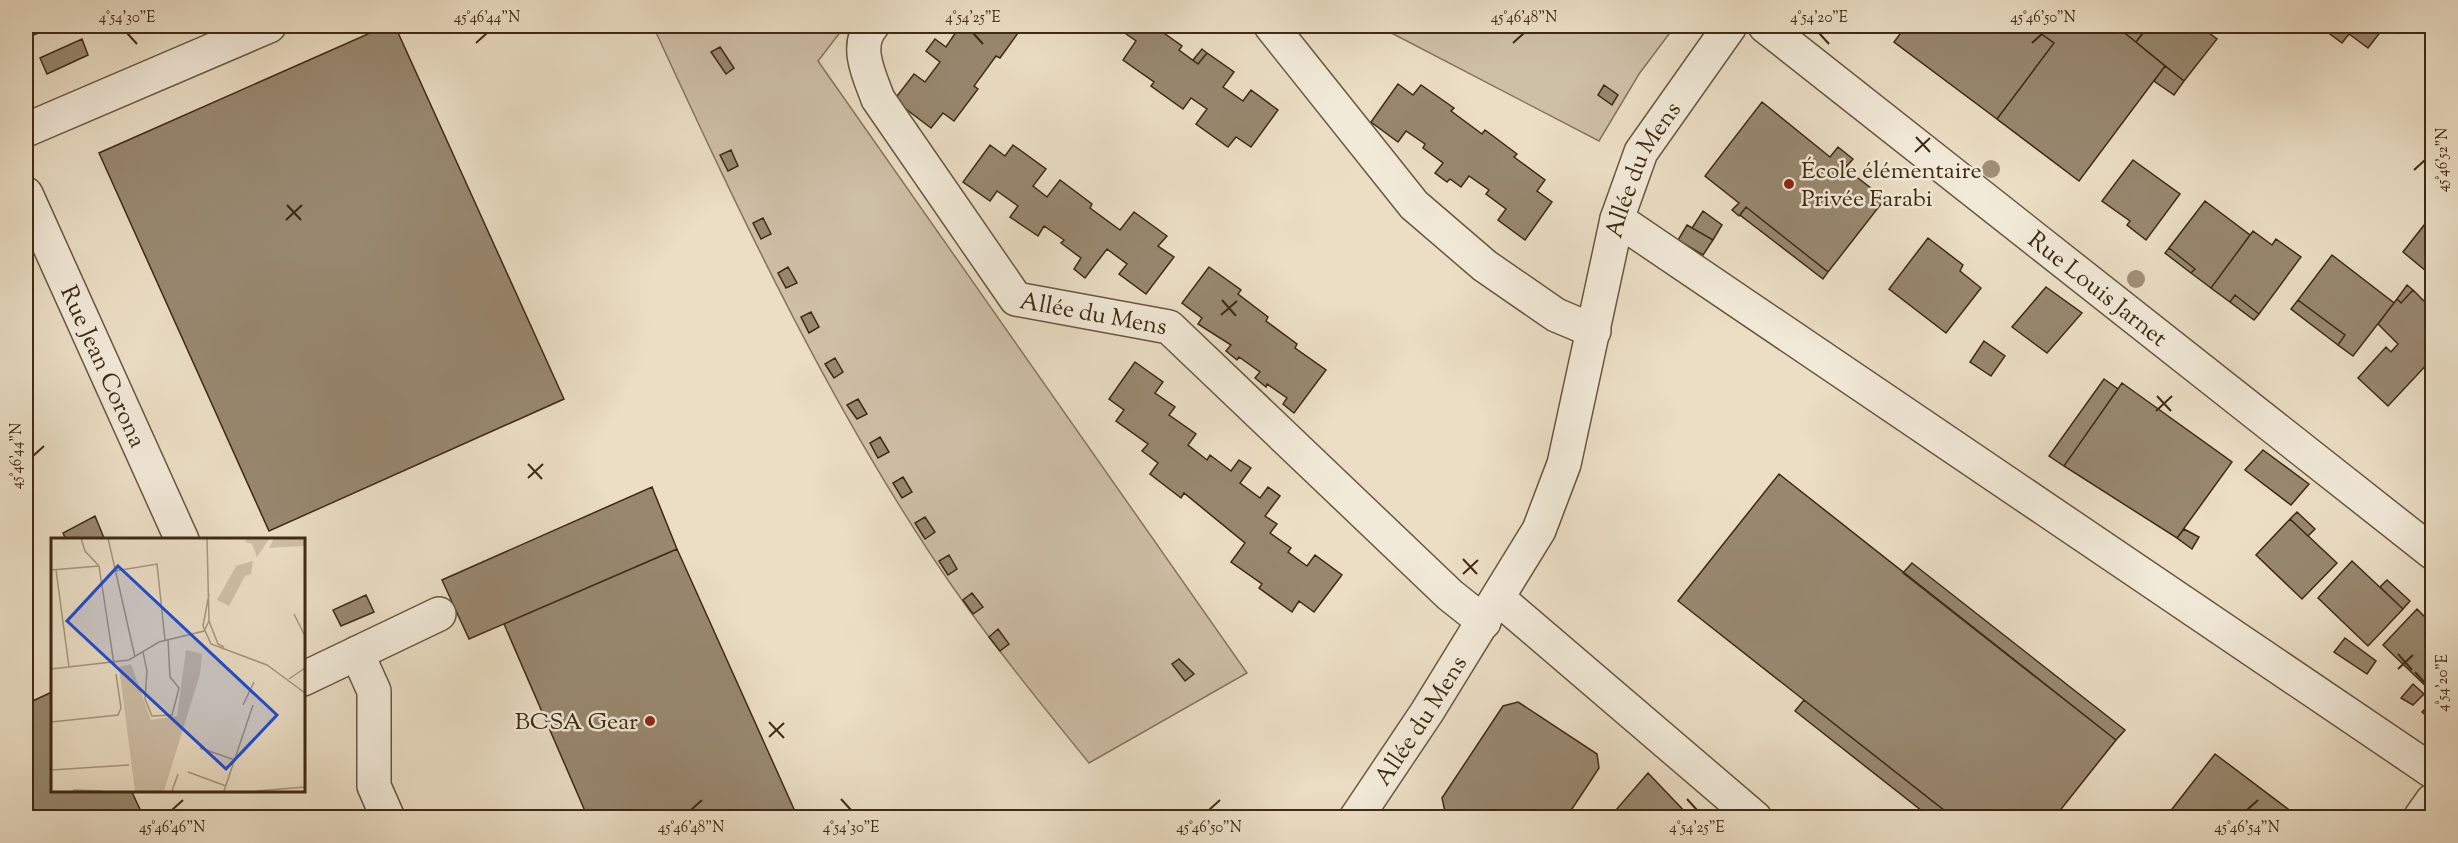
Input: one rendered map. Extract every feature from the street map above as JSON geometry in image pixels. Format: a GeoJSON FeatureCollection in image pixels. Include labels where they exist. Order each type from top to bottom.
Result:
{"type":"FeatureCollection","features":[{"type":"Feature","properties":{"kind":"street"},"geometry":{"type":"LineString","coordinates":[[26,130],[269,26]]}},
{"type":"Feature","properties":{"kind":"street","name":"Allée du Mens"},"geometry":{"type":"LineString","coordinates":[[872,26],[866,33],[864,63],[878,99],[1016,299],[1169,327],[1450,595],[1491,610]]}},
{"type":"Feature","properties":{"kind":"street"},"geometry":{"type":"LineString","coordinates":[[1271,26],[1414,205],[1485,266],[1556,315],[1594,331]]}},
{"type":"Feature","properties":{"kind":"street","name":"Allée du Mens"},"geometry":{"type":"LineString","coordinates":[[1356,818],[1491,610],[1539,530],[1564,464],[1617,219],[1641,152],[1730,26]]}},
{"type":"Feature","properties":{"kind":"street","name":"Rue Louis Jarnet"},"geometry":{"type":"LineString","coordinates":[[1765,26],[2433,552]]}},
{"type":"Feature","properties":{"kind":"street","name":"Rue Jean Corona"},"geometry":{"type":"LineString","coordinates":[[26,194],[181,538]]}},
{"type":"Feature","properties":{"kind":"street"},"geometry":{"type":"LineString","coordinates":[[1617,219],[2433,771]]}},
{"type":"Feature","properties":{"kind":"street"},"geometry":{"type":"LineString","coordinates":[[1491,610],[1755,818]]}},
{"type":"Feature","properties":{"kind":"street"},"geometry":{"type":"LineString","coordinates":[[304,679],[439,614]]}},
{"type":"Feature","properties":{"kind":"street"},"geometry":{"type":"LineString","coordinates":[[357,653],[374,691],[374,786],[388,818]]}},
{"type":"Feature","properties":{"kind":"street"},"geometry":{"type":"LineString","coordinates":[[2420,818],[2433,801]]}},
{"type":"Feature","properties":{"kind":"shaded area"},"geometry":{"type":"Polygon","coordinates":[[[653,26],[845,26],[818,61],[1247,673],[1089,763],[966,606],[866,450],[827,381],[754,240],[653,26]]]}},
{"type":"Feature","properties":{"kind":"shaded area"},"geometry":{"type":"Polygon","coordinates":[[[1378,26],[1675,26],[1639,74],[1599,141],[1378,26]]]}},
{"type":"Feature","properties":{"kind":"building"},"geometry":{"type":"Polygon","coordinates":[[[26,26],[56,26],[31,36],[26,26]]]}},
{"type":"Feature","properties":{"kind":"building"},"geometry":{"type":"Polygon","coordinates":[[[386,26],[395,26],[564,399],[269,531],[99,153],[386,26]]]}},
{"type":"Feature","properties":{"kind":"building"},"geometry":{"type":"Polygon","coordinates":[[[960,26],[964,29],[967,26],[1023,26],[1000,58],[996,56],[974,86],[978,89],[954,121],[943,113],[931,128],[894,100],[914,74],[925,82],[940,62],[926,51],[935,39],[946,47],[960,26]]]}},
{"type":"Feature","properties":{"kind":"building"},"geometry":{"type":"Polygon","coordinates":[[[1115,26],[1165,26],[1161,31],[1182,46],[1179,50],[1198,64],[1207,53],[1234,72],[1223,87],[1243,101],[1251,90],[1278,110],[1251,147],[1236,137],[1228,147],[1196,124],[1207,109],[1191,98],[1183,109],[1151,86],[1154,82],[1123,60],[1136,41],[1115,26]]]}},
{"type":"Feature","properties":{"kind":"building"},"geometry":{"type":"Polygon","coordinates":[[[1906,26],[2030,26],[2054,43],[1997,119],[1894,42],[1906,26]]]}},
{"type":"Feature","properties":{"kind":"building"},"geometry":{"type":"Polygon","coordinates":[[[2030,26],[2116,26],[2165,66],[2079,181],[1997,119],[2054,43],[2030,26]]]}},
{"type":"Feature","properties":{"kind":"building"},"geometry":{"type":"Polygon","coordinates":[[[2116,26],[2145,26],[2147,27],[2136,42],[2116,26]]]}},
{"type":"Feature","properties":{"kind":"building"},"geometry":{"type":"Polygon","coordinates":[[[2149,26],[2200,26],[2217,39],[2184,81],[2136,42],[2149,26]]]}},
{"type":"Feature","properties":{"kind":"building"},"geometry":{"type":"Polygon","coordinates":[[[2336,26],[2385,26],[2368,48],[2349,34],[2342,43],[2330,34],[2336,26]]]}},
{"type":"Feature","properties":{"kind":"building"},"geometry":{"type":"Polygon","coordinates":[[[82,39],[88,55],[47,74],[40,58],[82,39]]]}},
{"type":"Feature","properties":{"kind":"building"},"geometry":{"type":"Polygon","coordinates":[[[720,47],[734,68],[726,74],[711,52],[720,47]]]}},
{"type":"Feature","properties":{"kind":"building"},"geometry":{"type":"Polygon","coordinates":[[[1202,49],[1207,53],[1198,64],[1193,60],[1202,49]]]}},
{"type":"Feature","properties":{"kind":"building"},"geometry":{"type":"Polygon","coordinates":[[[2165,66],[2184,81],[2174,95],[2154,81],[2165,66]]]}},
{"type":"Feature","properties":{"kind":"building"},"geometry":{"type":"Polygon","coordinates":[[[1398,84],[1413,95],[1421,85],[1454,108],[1451,111],[1482,134],[1485,130],[1517,154],[1514,157],[1545,180],[1537,191],[1552,202],[1525,240],[1498,220],[1506,209],[1486,194],[1489,190],[1469,176],[1461,187],[1450,179],[1447,182],[1435,173],[1443,163],[1423,148],[1425,144],[1406,131],[1398,142],[1371,122],[1398,84]]]}},
{"type":"Feature","properties":{"kind":"building"},"geometry":{"type":"Polygon","coordinates":[[[1604,85],[1618,95],[1612,105],[1598,95],[1604,85]]]}},
{"type":"Feature","properties":{"kind":"building"},"geometry":{"type":"Polygon","coordinates":[[[1762,102],[1830,157],[1838,147],[1853,159],[1845,168],[1885,199],[1828,272],[1746,207],[1739,216],[1732,210],[1739,203],[1705,176],[1762,102]]]}},
{"type":"Feature","properties":{"kind":"building"},"geometry":{"type":"Polygon","coordinates":[[[990,145],[1005,156],[1013,145],[1046,169],[1033,186],[1047,197],[1060,180],[1092,204],[1090,208],[1120,230],[1134,212],[1167,236],[1158,246],[1174,257],[1146,294],[1119,274],[1127,264],[1107,249],[1085,278],[1074,269],[1081,258],[1061,243],[1064,240],[1044,226],[1038,236],[1010,217],[1018,206],[997,191],[990,201],[963,182],[990,145]]]}},
{"type":"Feature","properties":{"kind":"building"},"geometry":{"type":"Polygon","coordinates":[[[731,150],[738,166],[728,171],[720,155],[731,150]]]}},
{"type":"Feature","properties":{"kind":"building"},"geometry":{"type":"Polygon","coordinates":[[[2133,160],[2180,194],[2146,240],[2127,225],[2130,221],[2102,201],[2133,160]]]}},
{"type":"Feature","properties":{"kind":"building"},"geometry":{"type":"Polygon","coordinates":[[[2205,201],[2250,235],[2211,288],[2191,273],[2195,269],[2169,248],[2205,201]]]}},
{"type":"Feature","properties":{"kind":"building"},"geometry":{"type":"Polygon","coordinates":[[[1746,207],[1828,272],[1823,279],[1740,215],[1746,207]]]}},
{"type":"Feature","properties":{"kind":"building"},"geometry":{"type":"Polygon","coordinates":[[[1703,211],[1722,225],[1713,240],[1692,228],[1703,211]]]}},
{"type":"Feature","properties":{"kind":"building"},"geometry":{"type":"Polygon","coordinates":[[[2432,215],[2432,276],[2403,252],[2432,215]]]}},
{"type":"Feature","properties":{"kind":"building"},"geometry":{"type":"Polygon","coordinates":[[[763,218],[771,234],[761,239],[753,223],[763,218]]]}},
{"type":"Feature","properties":{"kind":"building"},"geometry":{"type":"Polygon","coordinates":[[[1687,225],[1713,240],[1703,255],[1678,240],[1687,225]]]}},
{"type":"Feature","properties":{"kind":"building"},"geometry":{"type":"Polygon","coordinates":[[[2253,231],[2272,245],[2276,239],[2301,257],[2259,314],[2235,295],[2230,302],[2211,288],[2253,231]]]}},
{"type":"Feature","properties":{"kind":"building"},"geometry":{"type":"Polygon","coordinates":[[[1928,238],[1963,265],[1960,271],[1981,288],[1946,333],[1889,289],[1928,238]]]}},
{"type":"Feature","properties":{"kind":"building"},"geometry":{"type":"Polygon","coordinates":[[[2169,248],[2195,269],[2191,273],[2165,253],[2169,248]]]}},
{"type":"Feature","properties":{"kind":"building"},"geometry":{"type":"Polygon","coordinates":[[[2332,255],[2394,303],[2353,356],[2338,345],[2345,335],[2298,300],[2332,255]]]}},
{"type":"Feature","properties":{"kind":"building"},"geometry":{"type":"Polygon","coordinates":[[[788,267],[797,283],[786,288],[778,273],[788,267]]]}},
{"type":"Feature","properties":{"kind":"building"},"geometry":{"type":"Polygon","coordinates":[[[1209,267],[1241,290],[1238,294],[1268,317],[1266,321],[1297,344],[1295,348],[1326,370],[1294,413],[1283,404],[1287,398],[1267,384],[1266,387],[1255,378],[1260,372],[1239,357],[1237,360],[1226,351],[1231,345],[1198,324],[1202,318],[1182,303],[1209,267]]]}},
{"type":"Feature","properties":{"kind":"building"},"geometry":{"type":"Polygon","coordinates":[[[2407,285],[2413,290],[2401,303],[2397,299],[2407,285]]]}},
{"type":"Feature","properties":{"kind":"building"},"geometry":{"type":"Polygon","coordinates":[[[2046,287],[2082,313],[2047,353],[2012,327],[2046,287]]]}},
{"type":"Feature","properties":{"kind":"building"},"geometry":{"type":"Polygon","coordinates":[[[2413,290],[2432,309],[2432,359],[2388,406],[2358,378],[2386,347],[2391,352],[2398,344],[2378,324],[2397,299],[2401,303],[2413,290]]]}},
{"type":"Feature","properties":{"kind":"building"},"geometry":{"type":"Polygon","coordinates":[[[2235,295],[2259,314],[2254,320],[2230,302],[2235,295]]]}},
{"type":"Feature","properties":{"kind":"building"},"geometry":{"type":"Polygon","coordinates":[[[2298,300],[2345,335],[2338,345],[2291,309],[2298,300]]]}},
{"type":"Feature","properties":{"kind":"building"},"geometry":{"type":"Polygon","coordinates":[[[811,312],[819,327],[809,333],[801,317],[811,312]]]}},
{"type":"Feature","properties":{"kind":"building"},"geometry":{"type":"Polygon","coordinates":[[[1984,341],[2005,356],[1991,376],[1970,362],[1984,341]]]}},
{"type":"Feature","properties":{"kind":"building"},"geometry":{"type":"Polygon","coordinates":[[[835,358],[843,372],[834,378],[825,364],[835,358]]]}},
{"type":"Feature","properties":{"kind":"building"},"geometry":{"type":"Polygon","coordinates":[[[1135,362],[1163,382],[1155,393],[1175,407],[1169,415],[1196,434],[1188,445],[1207,460],[1210,455],[1231,471],[1239,460],[1251,468],[1240,483],[1260,498],[1268,487],[1280,496],[1265,516],[1277,524],[1270,533],[1291,548],[1288,552],[1307,566],[1315,555],[1342,575],[1314,612],[1299,601],[1292,612],[1259,588],[1262,584],[1231,562],[1245,543],[1184,493],[1181,498],[1150,474],[1158,463],[1142,451],[1148,444],[1116,421],[1124,410],[1109,399],[1135,362]]]}},
{"type":"Feature","properties":{"kind":"building"},"geometry":{"type":"Polygon","coordinates":[[[2104,379],[2118,389],[2064,466],[2049,456],[2104,379]]]}},
{"type":"Feature","properties":{"kind":"building"},"geometry":{"type":"Polygon","coordinates":[[[2122,383],[2232,462],[2177,538],[2064,466],[2122,383]]]}},
{"type":"Feature","properties":{"kind":"building"},"geometry":{"type":"Polygon","coordinates":[[[858,399],[867,414],[857,419],[847,405],[858,399]]]}},
{"type":"Feature","properties":{"kind":"building"},"geometry":{"type":"Polygon","coordinates":[[[880,437],[889,452],[878,458],[870,443],[880,437]]]}},
{"type":"Feature","properties":{"kind":"building"},"geometry":{"type":"Polygon","coordinates":[[[2263,450],[2309,484],[2291,505],[2245,470],[2263,450]]]}},
{"type":"Feature","properties":{"kind":"building"},"geometry":{"type":"Polygon","coordinates":[[[1779,474],[2116,740],[2054,818],[1954,818],[1678,601],[1779,474]]]}},
{"type":"Feature","properties":{"kind":"building"},"geometry":{"type":"Polygon","coordinates":[[[903,477],[912,492],[902,498],[893,483],[903,477]]]}},
{"type":"Feature","properties":{"kind":"building"},"geometry":{"type":"Polygon","coordinates":[[[652,487],[677,549],[469,639],[442,580],[652,487]]]}},
{"type":"Feature","properties":{"kind":"building"},"geometry":{"type":"Polygon","coordinates":[[[2297,512],[2315,529],[2308,536],[2290,519],[2297,512]]]}},
{"type":"Feature","properties":{"kind":"building"},"geometry":{"type":"Polygon","coordinates":[[[95,516],[104,538],[65,538],[63,533],[95,516]]]}},
{"type":"Feature","properties":{"kind":"building"},"geometry":{"type":"Polygon","coordinates":[[[925,517],[935,532],[925,539],[915,523],[925,517]]]}},
{"type":"Feature","properties":{"kind":"building"},"geometry":{"type":"Polygon","coordinates":[[[2290,519],[2337,563],[2302,599],[2256,555],[2290,519]]]}},
{"type":"Feature","properties":{"kind":"building"},"geometry":{"type":"Polygon","coordinates":[[[2184,529],[2199,537],[2192,549],[2177,538],[2184,529]]]}},
{"type":"Feature","properties":{"kind":"building","name":"BCSA Gear"},"geometry":{"type":"Polygon","coordinates":[[[677,549],[798,818],[588,818],[504,624],[677,549]]]}},
{"type":"Feature","properties":{"kind":"building"},"geometry":{"type":"Polygon","coordinates":[[[949,555],[957,569],[948,575],[939,561],[949,555]]]}},
{"type":"Feature","properties":{"kind":"building"},"geometry":{"type":"Polygon","coordinates":[[[2352,561],[2403,609],[2368,646],[2318,598],[2352,561]]]}},
{"type":"Feature","properties":{"kind":"building"},"geometry":{"type":"Polygon","coordinates":[[[1912,563],[2125,730],[2116,740],[1903,573],[1912,563]]]}},
{"type":"Feature","properties":{"kind":"building"},"geometry":{"type":"Polygon","coordinates":[[[2387,580],[2410,601],[2403,609],[2380,587],[2387,580]]]}},
{"type":"Feature","properties":{"kind":"building"},"geometry":{"type":"Polygon","coordinates":[[[972,593],[983,607],[973,614],[963,600],[972,593]]]}},
{"type":"Feature","properties":{"kind":"building"},"geometry":{"type":"Polygon","coordinates":[[[366,595],[374,612],[341,626],[333,610],[366,595]]]}},
{"type":"Feature","properties":{"kind":"building"},"geometry":{"type":"Polygon","coordinates":[[[2417,609],[2432,624],[2432,685],[2429,689],[2383,645],[2417,609]]]}},
{"type":"Feature","properties":{"kind":"building"},"geometry":{"type":"Polygon","coordinates":[[[998,629],[1009,644],[1000,651],[989,637],[998,629]]]}},
{"type":"Feature","properties":{"kind":"building"},"geometry":{"type":"Polygon","coordinates":[[[2345,638],[2376,661],[2367,674],[2334,652],[2345,638]]]}},
{"type":"Feature","properties":{"kind":"building"},"geometry":{"type":"Polygon","coordinates":[[[1179,659],[1194,674],[1185,681],[1172,664],[1179,659]]]}},
{"type":"Feature","properties":{"kind":"building"},"geometry":{"type":"Polygon","coordinates":[[[2413,684],[2424,694],[2413,705],[2401,698],[2413,684]]]}},
{"type":"Feature","properties":{"kind":"building"},"geometry":{"type":"Polygon","coordinates":[[[51,692],[51,792],[132,792],[144,818],[26,818],[26,704],[51,692]]]}},
{"type":"Feature","properties":{"kind":"building"},"geometry":{"type":"Polygon","coordinates":[[[1804,700],[1954,818],[1931,818],[1795,711],[1804,700]]]}},
{"type":"Feature","properties":{"kind":"building"},"geometry":{"type":"Polygon","coordinates":[[[1518,702],[1597,754],[1599,768],[1566,818],[1454,818],[1445,812],[1442,798],[1503,706],[1518,702]]]}},
{"type":"Feature","properties":{"kind":"building"},"geometry":{"type":"Polygon","coordinates":[[[2432,704],[2432,721],[2422,712],[2432,704]]]}},
{"type":"Feature","properties":{"kind":"building"},"geometry":{"type":"Polygon","coordinates":[[[2215,754],[2300,818],[2165,818],[2215,754]]]}},
{"type":"Feature","properties":{"kind":"building"},"geometry":{"type":"Polygon","coordinates":[[[1648,773],[1691,818],[1609,818],[1648,773]]]}},
{"type":"Feature","properties":{"kind":"place","name":"École élémentaire Privée Farabi"},"geometry":{"type":"Point","coordinates":[1789,184]}},
{"type":"Feature","properties":{"kind":"place","name":"BCSA Gear"},"geometry":{"type":"Point","coordinates":[650,721]}}]}
